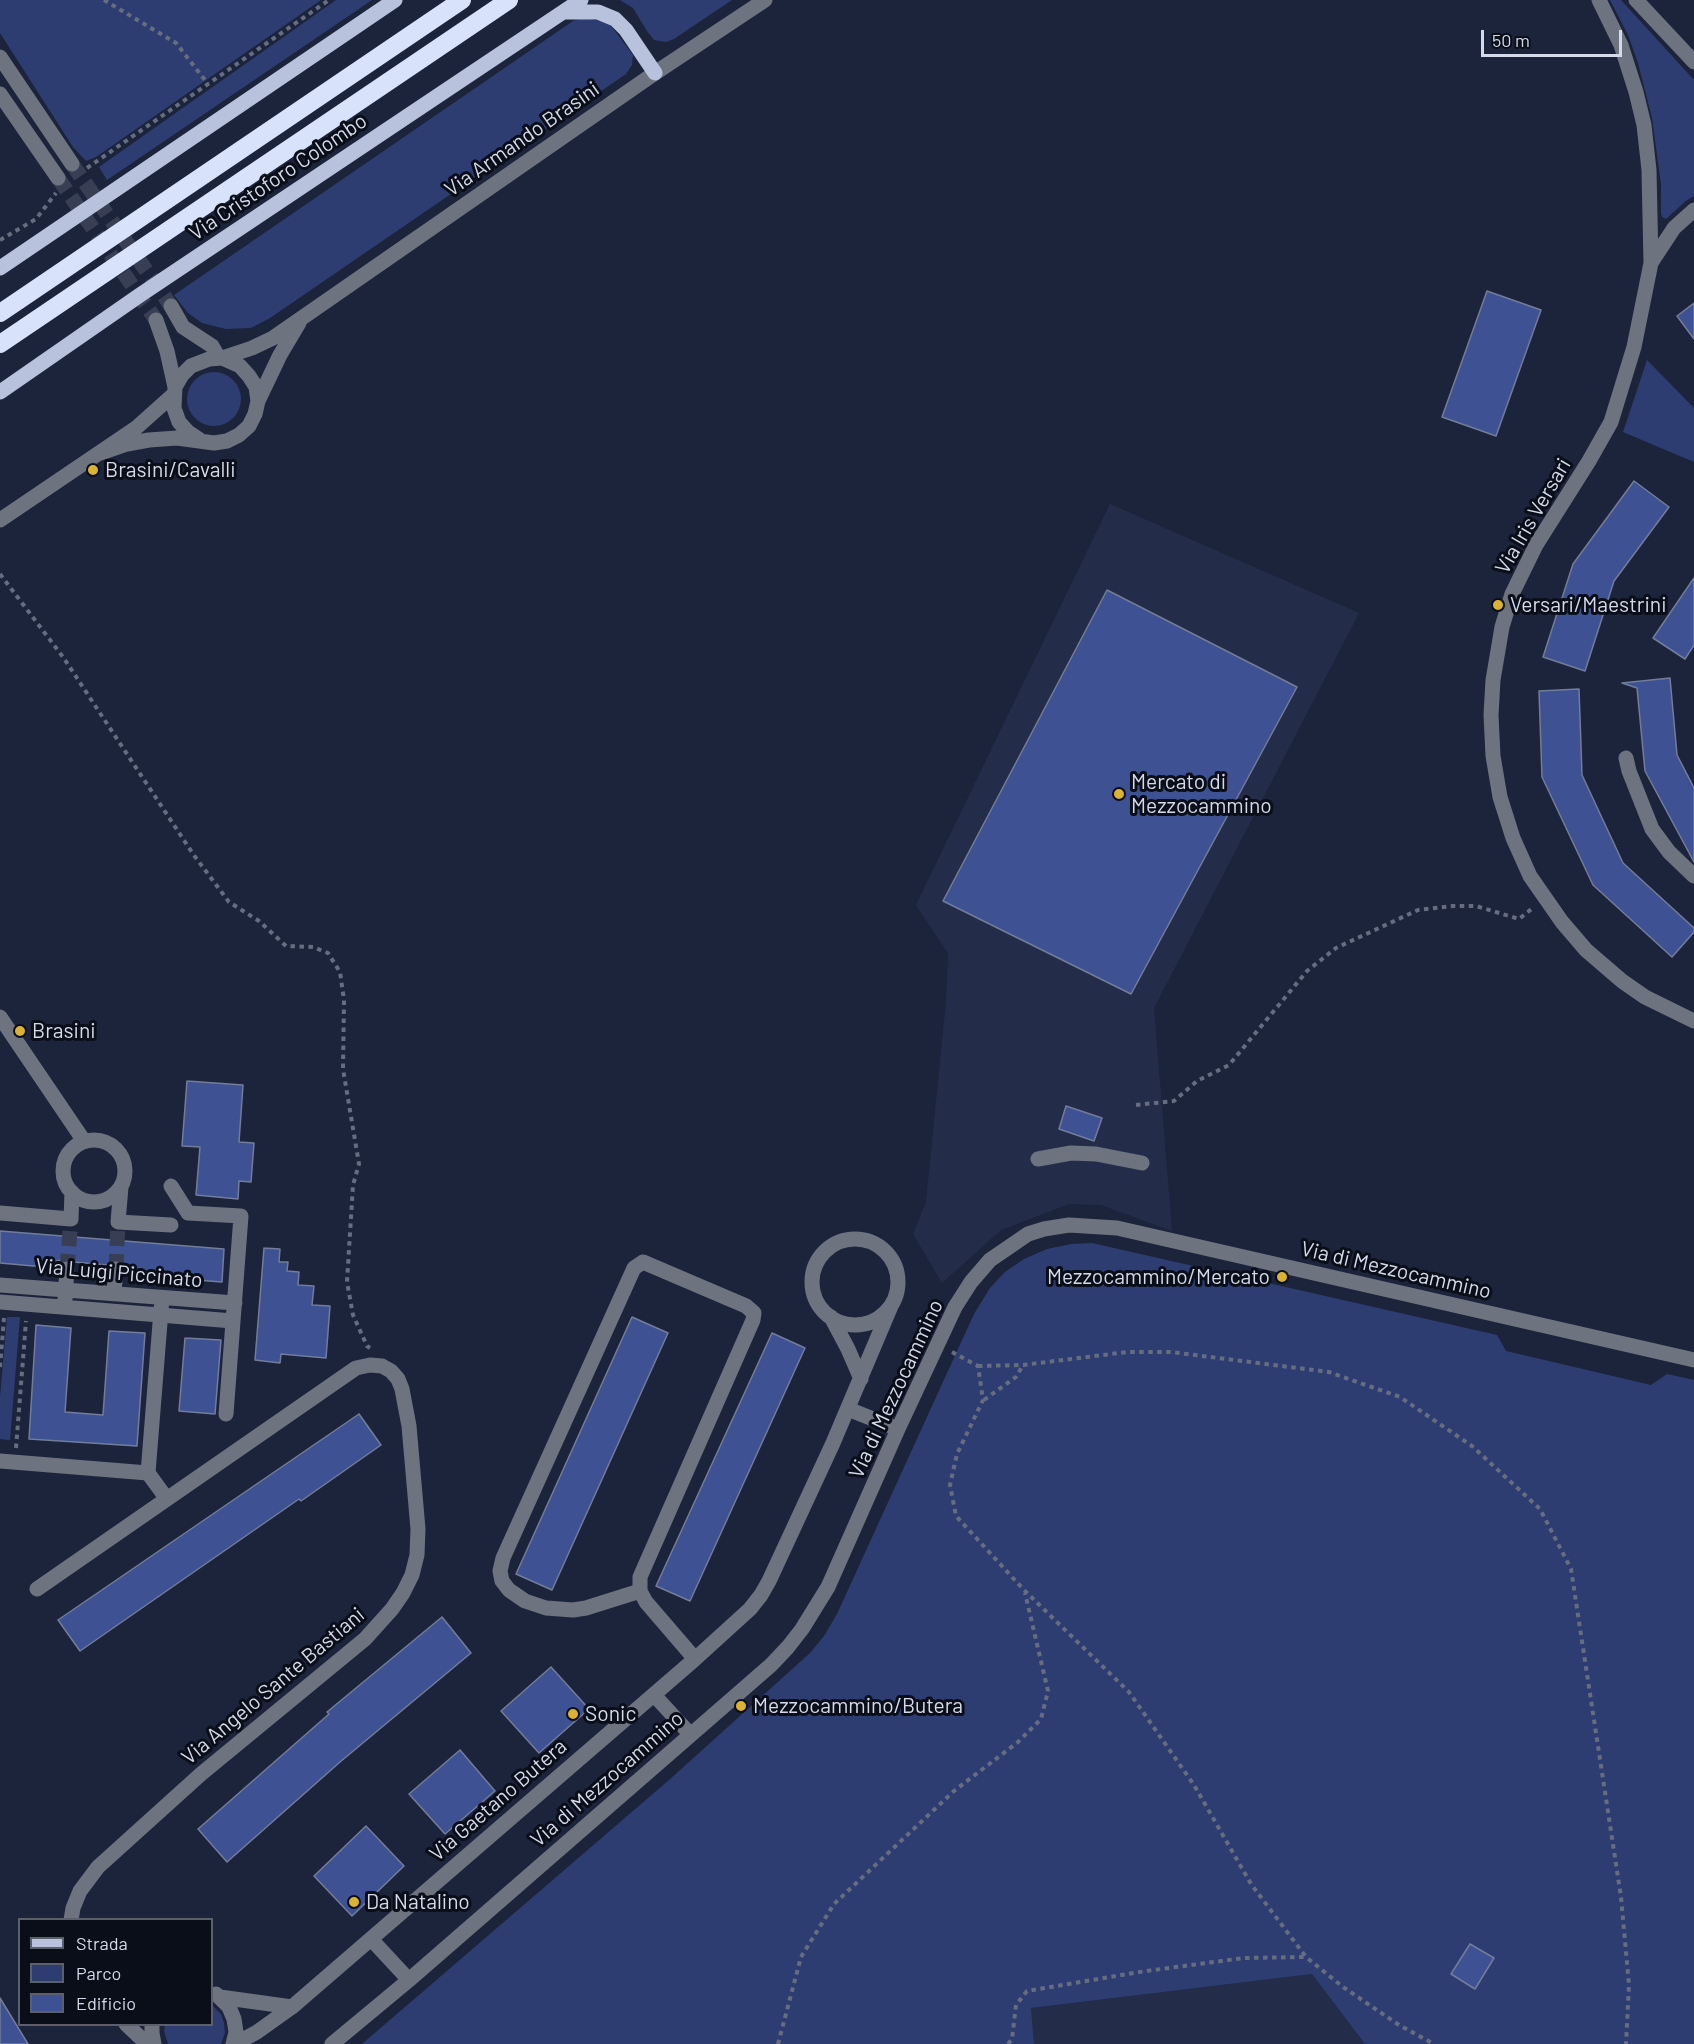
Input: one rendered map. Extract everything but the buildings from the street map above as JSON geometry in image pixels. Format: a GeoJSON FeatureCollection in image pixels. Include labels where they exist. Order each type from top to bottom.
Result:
{"type":"FeatureCollection","features":[{"type":"Feature","properties":{"kind":"highway","name":"Via Cristoforo Colombo"},"geometry":{"type":"LineString","coordinates":[[4,308],[462,0]]}},
{"type":"Feature","properties":{"kind":"highway","name":"Via Cristoforo Colombo"},"geometry":{"type":"LineString","coordinates":[[0,345],[510,0]]}},
{"type":"Feature","properties":{"kind":"main road"},"geometry":{"type":"LineString","coordinates":[[0,268],[395,0]]}},
{"type":"Feature","properties":{"kind":"main road","name":"Via Cristoforo Colombo"},"geometry":{"type":"LineString","coordinates":[[0,392],[140,295],[581,0]]}},
{"type":"Feature","properties":{"kind":"main road"},"geometry":{"type":"LineString","coordinates":[[564,12],[598,12],[615,19],[631,37],[655,73]]}},
{"type":"Feature","properties":{"kind":"street","name":"Via Armando Brasini"},"geometry":{"type":"LineString","coordinates":[[0,520],[146,421],[175,390],[182,375],[191,366],[202,360],[220,358],[259,346],[655,73],[765,0]]}},
{"type":"Feature","properties":{"kind":"street"},"geometry":{"type":"LineString","coordinates":[[1636,0],[1694,62]]}},
{"type":"Feature","properties":{"kind":"street","name":"Via Iris Versari"},"geometry":{"type":"LineString","coordinates":[[1600,1],[1621,45],[1644,125],[1649,170],[1651,263],[1634,347],[1611,422],[1536,545],[1512,594],[1502,627],[1495,663],[1491,699],[1491,735],[1500,797],[1513,838],[1530,876],[1554,913],[1577,941],[1612,974],[1645,997],[1694,1021]]}},
{"type":"Feature","properties":{"kind":"street"},"geometry":{"type":"LineString","coordinates":[[0,57],[72,164]]}},
{"type":"Feature","properties":{"kind":"street"},"geometry":{"type":"LineString","coordinates":[[0,94],[58,178]]}},
{"type":"Feature","properties":{"kind":"street"},"geometry":{"type":"LineString","coordinates":[[1651,263],[1674,228],[1694,210]]}},
{"type":"Feature","properties":{"kind":"street"},"geometry":{"type":"LineString","coordinates":[[171,306],[183,327],[212,346],[220,358],[240,366],[249,375],[258,401]]}},
{"type":"Feature","properties":{"kind":"street","name":"Via Armando Brasini"},"geometry":{"type":"LineString","coordinates":[[98,454],[127,444],[149,440],[177,438],[220,442],[239,435],[252,420],[258,401],[283,348],[305,315]]}},
{"type":"Feature","properties":{"kind":"street"},"geometry":{"type":"LineString","coordinates":[[156,320],[167,351],[175,390],[174,408],[179,422],[200,440]]}},
{"type":"Feature","properties":{"kind":"street"},"geometry":{"type":"LineString","coordinates":[[1626,758],[1652,829],[1669,852],[1694,876]]}},
{"type":"Feature","properties":{"kind":"street"},"geometry":{"type":"LineString","coordinates":[[0,1017],[84,1141]]}},
{"type":"Feature","properties":{"kind":"street"},"geometry":{"type":"LineString","coordinates":[[121,1187],[107,1199],[98,1202],[88,1201],[72,1192],[63,1174],[68,1154],[84,1141],[94,1140],[103,1141],[119,1151],[126,1169],[121,1187],[118,1222],[171,1225]]}},
{"type":"Feature","properties":{"kind":"street"},"geometry":{"type":"LineString","coordinates":[[1038,1159],[1071,1153],[1096,1154],[1142,1163]]}},
{"type":"Feature","properties":{"kind":"street"},"geometry":{"type":"LineString","coordinates":[[171,1186],[188,1213],[241,1216],[226,1414]]}},
{"type":"Feature","properties":{"kind":"street"},"geometry":{"type":"LineString","coordinates":[[0,1213],[71,1219],[72,1192]]}},
{"type":"Feature","properties":{"kind":"street","name":"Via di Mezzocammino"},"geometry":{"type":"LineString","coordinates":[[332,2044],[771,1665],[802,1629],[828,1587],[898,1430],[961,1299],[971,1282],[990,1260],[1028,1234],[1044,1228],[1069,1225],[1117,1228],[1694,1360]]}},
{"type":"Feature","properties":{"kind":"street"},"geometry":{"type":"LineString","coordinates":[[831,1317],[846,1324],[865,1324],[879,1318],[891,1306],[897,1291],[897,1273],[893,1261],[884,1250],[870,1241],[853,1239],[838,1242],[826,1250],[818,1260],[812,1277],[813,1290],[819,1305],[831,1317],[848,1348],[861,1379]]}},
{"type":"Feature","properties":{"kind":"street"},"geometry":{"type":"LineString","coordinates":[[640,1591],[586,1608],[573,1610],[546,1608],[525,1601],[512,1593],[503,1583],[500,1571],[634,1268],[643,1262],[747,1306],[752,1310],[754,1316],[639,1581],[640,1591],[646,1602],[695,1659]]}},
{"type":"Feature","properties":{"kind":"street"},"geometry":{"type":"LineString","coordinates":[[65,1308],[67,1269]]}},
{"type":"Feature","properties":{"kind":"street"},"geometry":{"type":"LineString","coordinates":[[114,1293],[116,1269]]}},
{"type":"Feature","properties":{"kind":"street"},"geometry":{"type":"LineString","coordinates":[[2,1303],[3,1285]]}},
{"type":"Feature","properties":{"kind":"street","name":"Via Luigi Piccinato"},"geometry":{"type":"LineString","coordinates":[[3,1285],[235,1303]]}},
{"type":"Feature","properties":{"kind":"street"},"geometry":{"type":"LineString","coordinates":[[162,1298],[148,1473],[167,1499]]}},
{"type":"Feature","properties":{"kind":"street","name":"Via Luigi Piccinato"},"geometry":{"type":"LineString","coordinates":[[2,1303],[234,1321]]}},
{"type":"Feature","properties":{"kind":"street","name":"Via Gaetano Butera"},"geometry":{"type":"LineString","coordinates":[[234,2044],[257,2032],[291,2007],[654,1695],[750,1609],[761,1595],[848,1409],[891,1306]]}},
{"type":"Feature","properties":{"kind":"street","name":"Via Angelo Sante Bastiani"},"geometry":{"type":"LineString","coordinates":[[38,1589],[356,1368],[370,1365],[382,1366],[391,1371],[399,1381],[409,1426],[418,1529],[417,1555],[412,1575],[403,1593],[365,1639],[201,1774],[98,1867],[80,1891],[71,1918]]}},
{"type":"Feature","properties":{"kind":"street"},"geometry":{"type":"LineString","coordinates":[[848,1409],[898,1430]]}},
{"type":"Feature","properties":{"kind":"street"},"geometry":{"type":"LineString","coordinates":[[8,1462],[148,1473]]}},
{"type":"Feature","properties":{"kind":"street"},"geometry":{"type":"LineString","coordinates":[[654,1695],[690,1734]]}},
{"type":"Feature","properties":{"kind":"street"},"geometry":{"type":"LineString","coordinates":[[371,1939],[408,1980]]}},
{"type":"Feature","properties":{"kind":"street"},"geometry":{"type":"LineString","coordinates":[[216,1994],[291,2007]]}},
{"type":"Feature","properties":{"kind":"street"},"geometry":{"type":"LineString","coordinates":[[216,1994],[229,2007],[234,2019],[236,2032],[234,2044]]}},
{"type":"Feature","properties":{"kind":"street"},"geometry":{"type":"LineString","coordinates":[[127,2026],[147,2044]]}},
{"type":"Feature","properties":{"kind":"street"},"geometry":{"type":"LineString","coordinates":[[152,2026],[154,2044]]}},
{"type":"Feature","properties":{"kind":"path"},"geometry":{"type":"LineString","coordinates":[[104,0],[176,43],[208,84]]}},
{"type":"Feature","properties":{"kind":"path"},"geometry":{"type":"LineString","coordinates":[[96,163],[329,0]]}},
{"type":"Feature","properties":{"kind":"path"},"geometry":{"type":"LineString","coordinates":[[0,240],[36,219],[47,206]]}},
{"type":"Feature","properties":{"kind":"path"},"geometry":{"type":"LineString","coordinates":[[0,574],[63,657],[193,854],[229,902],[259,921],[286,946],[314,947],[328,953],[340,972],[344,1000],[343,1070],[359,1164],[352,1185],[347,1282],[353,1315],[367,1346],[374,1350]]}},
{"type":"Feature","properties":{"kind":"path"},"geometry":{"type":"LineString","coordinates":[[1136,1105],[1174,1101],[1197,1082],[1229,1065],[1307,971],[1336,948],[1418,910],[1476,906],[1519,918]]}},
{"type":"Feature","properties":{"kind":"path"},"geometry":{"type":"LineString","coordinates":[[0,1366],[2,1303]]}},
{"type":"Feature","properties":{"kind":"path"},"geometry":{"type":"LineString","coordinates":[[8,1462],[27,1305]]}},
{"type":"Feature","properties":{"kind":"path"},"geometry":{"type":"LineString","coordinates":[[938,1345],[978,1366],[1023,1365],[1127,1352],[1171,1352],[1329,1372],[1400,1397],[1472,1446],[1540,1509],[1571,1569],[1621,1897],[1629,1986],[1626,2044]]}},
{"type":"Feature","properties":{"kind":"path"},"geometry":{"type":"LineString","coordinates":[[1023,1365],[1016,1377],[983,1400],[957,1454],[950,1485],[956,1516],[1024,1590],[1129,1692],[1194,1785],[1251,1884],[1306,1957],[1343,1987],[1399,2025],[1434,2044]]}},
{"type":"Feature","properties":{"kind":"path"},"geometry":{"type":"LineString","coordinates":[[978,1366],[983,1400]]}},
{"type":"Feature","properties":{"kind":"path"},"geometry":{"type":"LineString","coordinates":[[778,2044],[801,1957],[834,1904],[954,1791],[1018,1742],[1041,1719],[1048,1691],[1024,1590]]}},
{"type":"Feature","properties":{"kind":"path"},"geometry":{"type":"LineString","coordinates":[[1008,2044],[1012,2039],[1016,2005],[1027,1991],[1146,1971],[1244,1958],[1306,1957]]}},
{"type":"Feature","properties":{"kind":"shaded area"},"geometry":{"type":"Polygon","coordinates":[[[1110,504],[1359,613],[1154,1008],[1172,1231],[1101,1205],[1069,1204],[1001,1230],[942,1283],[913,1234],[926,1202],[946,1002],[948,953],[916,905],[1110,504]]]}},
{"type":"Feature","properties":{"kind":"shaded area"},"geometry":{"type":"Polygon","coordinates":[[[1312,1974],[1365,2044],[1034,2044],[1031,2008],[1312,1974]]]}},
{"type":"Feature","properties":{"kind":"green space"},"geometry":{"type":"Polygon","coordinates":[[[0,0],[321,0],[96,157],[86,161],[73,147],[0,33],[0,0]]]}},
{"type":"Feature","properties":{"kind":"green space"},"geometry":{"type":"Polygon","coordinates":[[[336,0],[372,0],[107,180],[99,167],[336,0]]]}},
{"type":"Feature","properties":{"kind":"green space"},"geometry":{"type":"Polygon","coordinates":[[[620,0],[732,0],[666,42],[654,40],[633,8],[620,0]]]}},
{"type":"Feature","properties":{"kind":"green space"},"geometry":{"type":"Polygon","coordinates":[[[1610,0],[1621,0],[1694,80],[1694,196],[1666,219],[1661,213],[1661,184],[1652,118],[1638,63],[1628,35],[1610,0]]]}},
{"type":"Feature","properties":{"kind":"green space"},"geometry":{"type":"Polygon","coordinates":[[[583,18],[608,22],[633,55],[632,65],[626,74],[270,318],[251,328],[226,329],[202,323],[188,313],[174,295],[573,21],[583,18]]]}},
{"type":"Feature","properties":{"kind":"green space"},"geometry":{"type":"Polygon","coordinates":[[[1647,360],[1694,408],[1694,462],[1623,432],[1647,360]]]}},
{"type":"Feature","properties":{"kind":"green space"},"geometry":{"type":"Polygon","coordinates":[[[209,372],[219,372],[229,376],[237,384],[241,399],[237,414],[229,422],[219,426],[209,426],[199,422],[191,414],[187,404],[187,394],[191,384],[199,376],[209,372]]]}},
{"type":"Feature","properties":{"kind":"green space"},"geometry":{"type":"Polygon","coordinates":[[[1092,1243],[1497,1335],[1506,1351],[1651,1385],[1667,1374],[1694,1380],[1694,2044],[1365,2044],[1312,1974],[1031,2008],[1034,2044],[362,2044],[669,1780],[810,1653],[824,1636],[837,1614],[974,1314],[990,1288],[1005,1272],[1024,1259],[1047,1249],[1092,1243]]]}},
{"type":"Feature","properties":{"kind":"green space"},"geometry":{"type":"Polygon","coordinates":[[[7,1317],[20,1317],[10,1440],[0,1439],[0,1397],[7,1317]]]}},
{"type":"Feature","properties":{"kind":"green space"},"geometry":{"type":"Polygon","coordinates":[[[213,2006],[221,2014],[225,2033],[221,2044],[168,2044],[165,2026],[213,2026],[213,2006]]]}},
{"type":"Feature","properties":{"kind":"tunnel"},"geometry":{"type":"LineString","coordinates":[[72,164],[171,306]]}},
{"type":"Feature","properties":{"kind":"tunnel"},"geometry":{"type":"LineString","coordinates":[[58,178],[156,320]]}},
{"type":"Feature","properties":{"kind":"tunnel"},"geometry":{"type":"LineString","coordinates":[[67,1269],[71,1219]]}},
{"type":"Feature","properties":{"kind":"tunnel"},"geometry":{"type":"LineString","coordinates":[[116,1269],[118,1222]]}},
{"type":"Feature","properties":{"kind":"place","name":"Brasini/Cavalli"},"geometry":{"type":"Point","coordinates":[93,470]}},
{"type":"Feature","properties":{"kind":"place","name":"Versari/Maestrini"},"geometry":{"type":"Point","coordinates":[1498,605]}},
{"type":"Feature","properties":{"kind":"place","name":"Mercato di Mezzocammino"},"geometry":{"type":"Point","coordinates":[1119,794]}},
{"type":"Feature","properties":{"kind":"place","name":"Brasini"},"geometry":{"type":"Point","coordinates":[20,1031]}},
{"type":"Feature","properties":{"kind":"place","name":"Mezzocammino/Mercato"},"geometry":{"type":"Point","coordinates":[1282,1277]}},
{"type":"Feature","properties":{"kind":"place","name":"Mezzocammino/Butera"},"geometry":{"type":"Point","coordinates":[741,1706]}},
{"type":"Feature","properties":{"kind":"place","name":"Sonic"},"geometry":{"type":"Point","coordinates":[573,1714]}},
{"type":"Feature","properties":{"kind":"place","name":"Da Natalino"},"geometry":{"type":"Point","coordinates":[354,1902]}}]}
